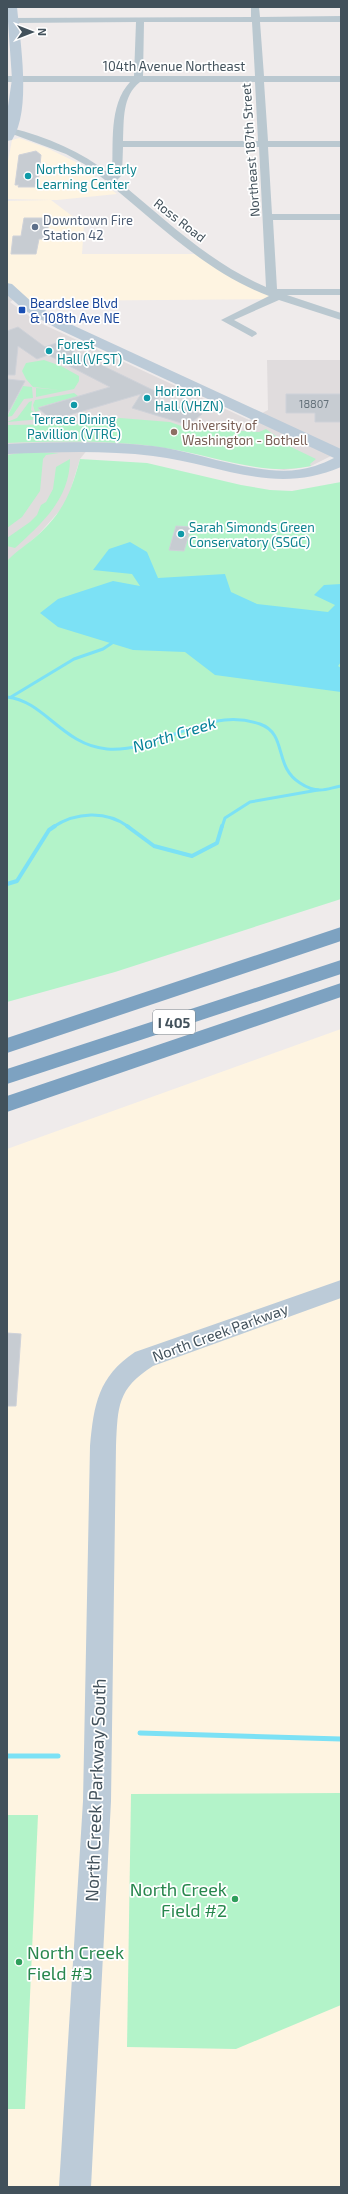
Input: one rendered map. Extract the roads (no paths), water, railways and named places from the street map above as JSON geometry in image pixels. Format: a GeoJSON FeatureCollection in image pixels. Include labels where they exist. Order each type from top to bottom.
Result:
{"type":"FeatureCollection","features":[{"type":"Feature","properties":{"kind":"highway","name":"I 405"},"geometry":{"type":"LineString","coordinates":[[7,1046],[341,934]]}},
{"type":"Feature","properties":{"kind":"highway","name":"I 405"},"geometry":{"type":"LineString","coordinates":[[7,1054],[341,944]]}},
{"type":"Feature","properties":{"kind":"highway","name":"I 405"},"geometry":{"type":"LineString","coordinates":[[7,1069],[341,960]]}},
{"type":"Feature","properties":{"kind":"highway","name":"I 405"},"geometry":{"type":"LineString","coordinates":[[7,1077],[341,967]]}},
{"type":"Feature","properties":{"kind":"highway"},"geometry":{"type":"LineString","coordinates":[[7,1104],[341,990]]}},
{"type":"Feature","properties":{"kind":"highway"},"geometry":{"type":"LineString","coordinates":[[7,1035],[29,1030],[62,1028]]}},
{"type":"Feature","properties":{"kind":"street"},"geometry":{"type":"LineString","coordinates":[[9,134],[13,79],[13,20],[11,7]]}},
{"type":"Feature","properties":{"kind":"street","name":"Northeast 187th Street"},"geometry":{"type":"LineString","coordinates":[[255,7],[269,217],[276,294]]}},
{"type":"Feature","properties":{"kind":"street"},"geometry":{"type":"LineString","coordinates":[[13,20],[91,16],[140,20],[341,20]]}},
{"type":"Feature","properties":{"kind":"street"},"geometry":{"type":"LineString","coordinates":[[109,181],[117,176],[120,109],[122,99],[133,82],[138,79],[140,20]]}},
{"type":"Feature","properties":{"kind":"street","name":"104th Avenue Northeast"},"geometry":{"type":"LineString","coordinates":[[13,79],[341,79]]}},
{"type":"Feature","properties":{"kind":"street","name":"Ross Road"},"geometry":{"type":"LineString","coordinates":[[9,134],[66,151],[86,162],[194,249],[225,271],[276,294],[341,317]]}},
{"type":"Feature","properties":{"kind":"street"},"geometry":{"type":"LineString","coordinates":[[119,144],[341,144]]}},
{"type":"Feature","properties":{"kind":"street"},"geometry":{"type":"LineString","coordinates":[[269,217],[341,217]]}},
{"type":"Feature","properties":{"kind":"street"},"geometry":{"type":"LineString","coordinates":[[8,291],[29,307],[63,326],[341,455]]}},
{"type":"Feature","properties":{"kind":"street"},"geometry":{"type":"LineString","coordinates":[[252,334],[226,320],[276,294],[341,292]]}},
{"type":"Feature","properties":{"kind":"street"},"geometry":{"type":"LineString","coordinates":[[7,449],[50,448],[151,451],[269,475],[283,476],[307,474],[320,471],[341,461]]}},
{"type":"Feature","properties":{"kind":"street","name":"North Creek Parkway"},"geometry":{"type":"LineString","coordinates":[[111,1393],[118,1379],[131,1367],[144,1359],[341,1289]]}},
{"type":"Feature","properties":{"kind":"street","name":"North Creek Parkway South"},"geometry":{"type":"LineString","coordinates":[[75,2187],[97,1801],[103,1446],[105,1415],[111,1393]]}},
{"type":"Feature","properties":{"kind":"water"},"geometry":{"type":"Polygon","coordinates":[[[130,542],[147,552],[158,578],[225,574],[231,592],[257,604],[328,612],[335,605],[314,595],[324,585],[341,584],[341,662],[338,666],[341,668],[341,692],[215,675],[185,652],[133,650],[58,627],[40,613],[58,599],[113,581],[140,586],[132,574],[93,570],[109,549],[130,542]]]}},
{"type":"Feature","properties":{"kind":"waterway"},"geometry":{"type":"LineString","coordinates":[[11,697],[74,659],[103,649],[112,643]]}},
{"type":"Feature","properties":{"kind":"waterway","name":"North Creek"},"geometry":{"type":"LineString","coordinates":[[7,697],[20,700],[32,706],[78,740],[91,746],[107,749],[127,748],[146,744],[220,720],[240,720],[260,724],[269,729],[274,735],[286,768],[292,776],[305,786],[318,790]]}},
{"type":"Feature","properties":{"kind":"waterway","name":"North Creek"},"geometry":{"type":"LineString","coordinates":[[318,790],[341,786]]}},
{"type":"Feature","properties":{"kind":"waterway"},"geometry":{"type":"LineString","coordinates":[[222,827],[225,818],[250,802],[318,790]]}},
{"type":"Feature","properties":{"kind":"waterway"},"geometry":{"type":"LineString","coordinates":[[53,827],[71,818],[91,815],[111,818],[129,827]]}},
{"type":"Feature","properties":{"kind":"waterway"},"geometry":{"type":"LineString","coordinates":[[7,884],[17,881],[49,830],[55,826]]}},
{"type":"Feature","properties":{"kind":"waterway"},"geometry":{"type":"LineString","coordinates":[[127,826],[154,846],[192,856],[217,843],[222,826]]}},
{"type":"Feature","properties":{"kind":"waterway"},"geometry":{"type":"LineString","coordinates":[[140,1733],[341,1739]]}},
{"type":"Feature","properties":{"kind":"waterway"},"geometry":{"type":"LineString","coordinates":[[7,1756],[58,1756]]}},
{"type":"Feature","properties":{"kind":"place","name":"Northshore Early Learning Center"},"geometry":{"type":"Point","coordinates":[28,176]}},
{"type":"Feature","properties":{"kind":"place","name":"Downtown Fire Station 42"},"geometry":{"type":"Point","coordinates":[35,227]}},
{"type":"Feature","properties":{"kind":"place","name":"Beardslee Blvd & 108th Ave NE"},"geometry":{"type":"Point","coordinates":[22,310]}},
{"type":"Feature","properties":{"kind":"place","name":"Forest Hall (VFST)"},"geometry":{"type":"Point","coordinates":[49,351]}},
{"type":"Feature","properties":{"kind":"place","name":"Horizon Hall (VHZN)"},"geometry":{"type":"Point","coordinates":[147,398]}},
{"type":"Feature","properties":{"kind":"place","name":"Terrace Dining Pavillion (VTRC)"},"geometry":{"type":"Point","coordinates":[74,405]}},
{"type":"Feature","properties":{"kind":"place","name":"University of Washington - Bothell"},"geometry":{"type":"Point","coordinates":[174,432]}},
{"type":"Feature","properties":{"kind":"place","name":"Sarah Simonds Green Conservatory (SSGC)"},"geometry":{"type":"Point","coordinates":[181,534]}},
{"type":"Feature","properties":{"kind":"place","name":"North Creek Field #2"},"geometry":{"type":"Point","coordinates":[235,1899]}},
{"type":"Feature","properties":{"kind":"place","name":"North Creek Field #3"},"geometry":{"type":"Point","coordinates":[19,1962]}}]}
